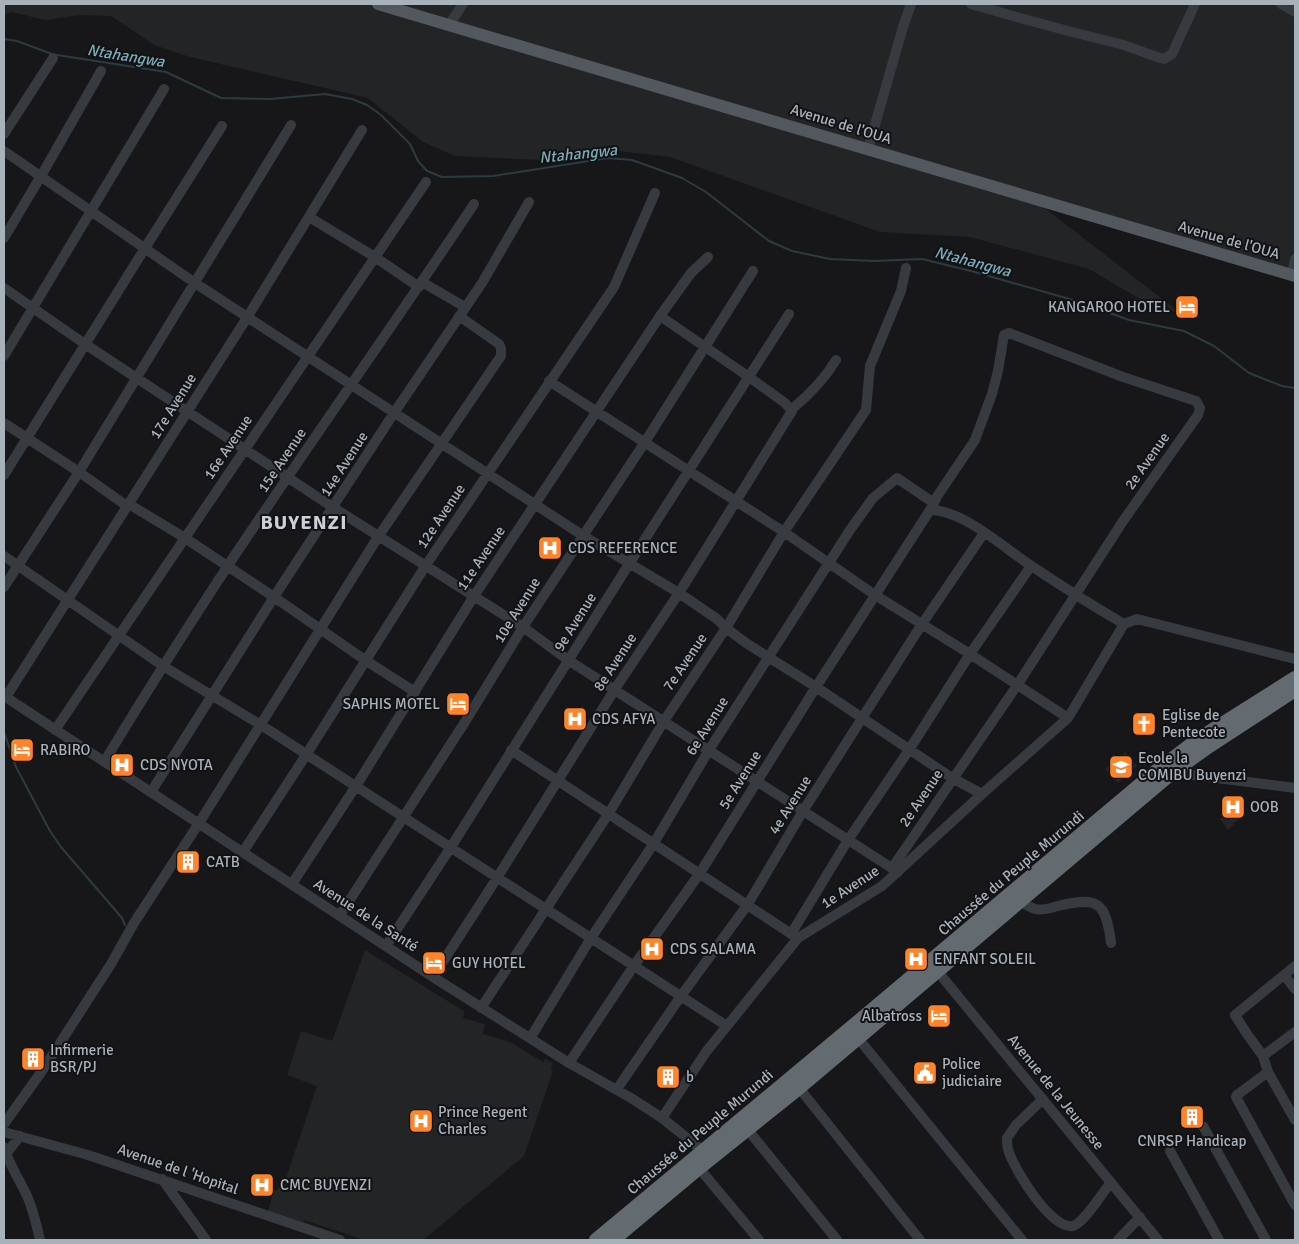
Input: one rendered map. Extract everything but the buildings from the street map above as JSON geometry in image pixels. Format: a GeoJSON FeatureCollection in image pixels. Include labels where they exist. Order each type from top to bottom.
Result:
{"type":"FeatureCollection","features":[{"type":"Feature","properties":{"kind":"highway","name":"Chaussée du Peuple Murundi"},"geometry":{"type":"LineString","coordinates":[[596,1240],[708,1154],[934,967],[1155,772],[1197,740],[1295,678]]}},
{"type":"Feature","properties":{"kind":"highway","name":"Chaussée du Peuple Murundi"},"geometry":{"type":"LineString","coordinates":[[613,1240],[699,1168],[708,1154],[748,1130],[795,1083],[858,1038],[934,967],[1020,902],[1174,772],[1205,749],[1295,690]]}},
{"type":"Feature","properties":{"kind":"main road","name":"Avenue de l'OUA"},"geometry":{"type":"LineString","coordinates":[[378,4],[1294,276]]}},
{"type":"Feature","properties":{"kind":"street"},"geometry":{"type":"LineString","coordinates":[[449,25],[463,4]]}},
{"type":"Feature","properties":{"kind":"street"},"geometry":{"type":"LineString","coordinates":[[868,149],[911,4]]}},
{"type":"Feature","properties":{"kind":"street"},"geometry":{"type":"LineString","coordinates":[[971,4],[1065,31],[1119,44],[1164,59],[1172,54],[1195,4]]}},
{"type":"Feature","properties":{"kind":"street"},"geometry":{"type":"LineString","coordinates":[[1281,4],[1295,12]]}},
{"type":"Feature","properties":{"kind":"street"},"geometry":{"type":"LineString","coordinates":[[4,134],[53,58]]}},
{"type":"Feature","properties":{"kind":"street"},"geometry":{"type":"LineString","coordinates":[[4,238],[101,71]]}},
{"type":"Feature","properties":{"kind":"street"},"geometry":{"type":"LineString","coordinates":[[4,356],[164,89]]}},
{"type":"Feature","properties":{"kind":"street"},"geometry":{"type":"LineString","coordinates":[[4,587],[79,472],[292,125]]}},
{"type":"Feature","properties":{"kind":"street"},"geometry":{"type":"LineString","coordinates":[[4,475],[222,126]]}},
{"type":"Feature","properties":{"kind":"street","name":"17e Avenue"},"geometry":{"type":"LineString","coordinates":[[5,696],[248,316],[362,130]]}},
{"type":"Feature","properties":{"kind":"street"},"geometry":{"type":"LineString","coordinates":[[4,151],[195,282],[394,413],[582,535],[679,593],[768,658],[816,687],[952,778],[982,794]]}},
{"type":"Feature","properties":{"kind":"street","name":"16e Avenue"},"geometry":{"type":"LineString","coordinates":[[55,730],[426,182]]}},
{"type":"Feature","properties":{"kind":"street","name":"12e Avenue"},"geometry":{"type":"LineString","coordinates":[[243,852],[306,756],[426,565],[614,287],[655,193]]}},
{"type":"Feature","properties":{"kind":"street","name":"14e Avenue"},"geometry":{"type":"LineString","coordinates":[[151,792],[274,597],[334,508],[394,413],[463,314],[529,202]]}},
{"type":"Feature","properties":{"kind":"street","name":"15e Avenue"},"geometry":{"type":"LineString","coordinates":[[104,762],[227,567],[474,204]]}},
{"type":"Feature","properties":{"kind":"street"},"geometry":{"type":"LineString","coordinates":[[4,1124],[42,1070],[111,964],[134,923],[261,725],[378,537],[501,356],[499,344],[463,314],[420,285],[309,217]]}},
{"type":"Feature","properties":{"kind":"street"},"geometry":{"type":"LineString","coordinates":[[463,314],[512,243]]}},
{"type":"Feature","properties":{"kind":"street","name":"11e Avenue"},"geometry":{"type":"LineString","coordinates":[[292,884],[356,786],[474,596],[535,504],[660,316],[691,273],[708,257]]}},
{"type":"Feature","properties":{"kind":"street"},"geometry":{"type":"LineString","coordinates":[[1294,276],[1295,259]]}},
{"type":"Feature","properties":{"kind":"street","name":"7e Avenue"},"geometry":{"type":"LineString","coordinates":[[482,1008],[609,813],[664,721],[726,628],[784,532],[866,410],[870,366],[901,291],[906,268]]}},
{"type":"Feature","properties":{"kind":"street","name":"10e Avenue"},"geometry":{"type":"LineString","coordinates":[[340,914],[753,271]]}},
{"type":"Feature","properties":{"kind":"street"},"geometry":{"type":"LineString","coordinates":[[4,288],[85,344],[378,537],[426,565],[523,627],[568,660],[895,870]]}},
{"type":"Feature","properties":{"kind":"street","name":"9e Avenue"},"geometry":{"type":"LineString","coordinates":[[386,946],[790,314]]}},
{"type":"Feature","properties":{"kind":"street"},"geometry":{"type":"LineString","coordinates":[[660,316],[749,377],[791,412]]}},
{"type":"Feature","properties":{"kind":"street","name":"2e Avenue"},"geometry":{"type":"LineString","coordinates":[[895,870],[952,778],[1018,684],[1123,522],[1198,415],[1200,408],[1196,401],[1114,373],[1009,333],[1004,335],[1003,338],[998,371],[975,440],[932,506]]}},
{"type":"Feature","properties":{"kind":"street","name":"8e Avenue"},"geometry":{"type":"LineString","coordinates":[[433,977],[559,781],[614,689],[679,593],[737,502],[791,412],[817,386],[836,360]]}},
{"type":"Feature","properties":{"kind":"street"},"geometry":{"type":"LineString","coordinates":[[550,381],[784,532],[875,595],[1018,684],[1068,718]]}},
{"type":"Feature","properties":{"kind":"street"},"geometry":{"type":"LineString","coordinates":[[4,423],[127,506],[132,506],[185,538],[415,692]]}},
{"type":"Feature","properties":{"kind":"street","name":"6e Avenue"},"geometry":{"type":"LineString","coordinates":[[530,1037],[590,938],[654,843],[709,750],[873,498],[895,479],[899,479],[932,506]]}},
{"type":"Feature","properties":{"kind":"street"},"geometry":{"type":"LineString","coordinates":[[932,506],[959,517],[1075,595],[1124,624],[1138,619],[1295,659]]}},
{"type":"Feature","properties":{"kind":"street","name":"5e Avenue"},"geometry":{"type":"LineString","coordinates":[[569,1062],[633,967],[700,873],[932,506]]}},
{"type":"Feature","properties":{"kind":"street","name":"4e Avenue"},"geometry":{"type":"LineString","coordinates":[[617,1089],[681,996],[748,904],[803,811],[922,624],[984,533]]}},
{"type":"Feature","properties":{"kind":"street"},"geometry":{"type":"LineString","coordinates":[[4,556],[163,666],[261,725],[306,756],[356,786],[633,967],[727,1026]]}},
{"type":"Feature","properties":{"kind":"street"},"geometry":{"type":"LineString","coordinates":[[511,750],[794,936],[848,840],[909,750],[970,654],[1031,566]]}},
{"type":"Feature","properties":{"kind":"street","name":"1e Avenue"},"geometry":{"type":"LineString","coordinates":[[662,1118],[706,1052],[794,936],[882,886],[895,870],[1068,718],[1124,624]]}},
{"type":"Feature","properties":{"kind":"street","name":"Avenue de la Santé"},"geometry":{"type":"LineString","coordinates":[[5,696],[340,914],[433,977],[662,1118],[708,1154]]}},
{"type":"Feature","properties":{"kind":"street"},"geometry":{"type":"LineString","coordinates":[[1155,772],[1174,772],[1295,788]]}},
{"type":"Feature","properties":{"kind":"street"},"geometry":{"type":"LineString","coordinates":[[1020,902],[1036,909],[1078,901],[1093,903],[1106,914],[1109,920],[1111,943]]}},
{"type":"Feature","properties":{"kind":"street"},"geometry":{"type":"LineString","coordinates":[[1295,966],[1235,1016],[1263,1056],[1268,1072],[1295,1120]]}},
{"type":"Feature","properties":{"kind":"street","name":"Avenue de la Jeunesse"},"geometry":{"type":"LineString","coordinates":[[934,967],[1158,1240]]}},
{"type":"Feature","properties":{"kind":"street"},"geometry":{"type":"LineString","coordinates":[[1284,975],[1295,989]]}},
{"type":"Feature","properties":{"kind":"street"},"geometry":{"type":"LineString","coordinates":[[1263,1056],[1295,1032]]}},
{"type":"Feature","properties":{"kind":"street"},"geometry":{"type":"LineString","coordinates":[[858,1038],[1022,1240]]}},
{"type":"Feature","properties":{"kind":"street"},"geometry":{"type":"LineString","coordinates":[[1268,1072],[1243,1089],[1236,1097],[1295,1205]]}},
{"type":"Feature","properties":{"kind":"street"},"geometry":{"type":"LineString","coordinates":[[795,1083],[920,1240]]}},
{"type":"Feature","properties":{"kind":"street"},"geometry":{"type":"LineString","coordinates":[[1043,1099],[1016,1125],[1007,1138],[1008,1149],[1018,1171],[1038,1202],[1053,1218],[1064,1225],[1072,1226],[1080,1222],[1111,1182]]}},
{"type":"Feature","properties":{"kind":"street"},"geometry":{"type":"LineString","coordinates":[[1203,1126],[1266,1240]]}},
{"type":"Feature","properties":{"kind":"street"},"geometry":{"type":"LineString","coordinates":[[748,1130],[837,1240]]}},
{"type":"Feature","properties":{"kind":"street","name":"Avenue de l 'Hopital"},"geometry":{"type":"LineString","coordinates":[[4,1132],[88,1155],[340,1240]]}},
{"type":"Feature","properties":{"kind":"street"},"geometry":{"type":"LineString","coordinates":[[20,1136],[5,1153],[28,1198],[40,1240]]}},
{"type":"Feature","properties":{"kind":"street"},"geometry":{"type":"LineString","coordinates":[[1170,1151],[1219,1240]]}},
{"type":"Feature","properties":{"kind":"street"},"geometry":{"type":"LineString","coordinates":[[699,1168],[760,1240]]}},
{"type":"Feature","properties":{"kind":"street"},"geometry":{"type":"LineString","coordinates":[[162,1179],[206,1240]]}},
{"type":"Feature","properties":{"kind":"street"},"geometry":{"type":"LineString","coordinates":[[1118,1240],[1140,1218]]}},
{"type":"Feature","properties":{"kind":"shaded area"},"geometry":{"type":"Polygon","coordinates":[[[4,4],[1295,4],[1295,276],[1033,199],[1183,315],[1138,298],[1089,269],[970,237],[880,232],[670,157],[611,150],[543,160],[455,156],[423,142],[368,98],[190,57],[154,45],[111,16],[81,15],[45,20],[11,12],[4,15],[4,4]]]}},
{"type":"Feature","properties":{"kind":"shaded area","name":"Ecole la COMIBU Buyenzi"},"geometry":{"type":"Polygon","coordinates":[[[1125,752],[1137,766],[1118,783],[1105,769],[1125,752]]]}},
{"type":"Feature","properties":{"kind":"shaded area","name":"OOB"},"geometry":{"type":"Polygon","coordinates":[[[1234,798],[1241,817],[1228,830],[1220,819],[1234,798]]]}},
{"type":"Feature","properties":{"kind":"shaded area","name":"Prince Regent Charles"},"geometry":{"type":"Polygon","coordinates":[[[365,950],[464,1011],[463,1018],[485,1024],[483,1034],[510,1042],[543,1062],[545,1059],[553,1063],[551,1070],[553,1071],[524,1156],[423,1240],[364,1240],[304,1220],[303,1222],[268,1211],[274,1190],[277,1191],[281,1177],[286,1178],[317,1086],[287,1075],[301,1031],[332,1041],[365,950]]]}},
{"type":"Feature","properties":{"kind":"waterway","name":"Ntahangwa"},"geometry":{"type":"LineString","coordinates":[[4,39],[17,41],[52,54]]}},
{"type":"Feature","properties":{"kind":"waterway","name":"Ntahangwa"},"geometry":{"type":"LineString","coordinates":[[57,55],[166,72],[221,98],[270,99],[325,94],[352,99],[367,105],[381,115],[410,144],[418,161],[427,171],[442,177],[493,176],[608,158],[632,160],[682,178],[706,192],[769,241],[792,251],[830,259],[874,261],[922,259],[971,271],[1080,302],[1129,320],[1184,331],[1214,346],[1249,373],[1282,386],[1295,388]]}},
{"type":"Feature","properties":{"kind":"waterway"},"geometry":{"type":"LineString","coordinates":[[4,732],[16,767],[50,831],[61,847],[122,918],[125,925]]}},
{"type":"Feature","properties":{"kind":"place","name":"KANGAROO HOTEL"},"geometry":{"type":"Point","coordinates":[1187,307]}},
{"type":"Feature","properties":{"kind":"place","name":"CDS REFERENCE"},"geometry":{"type":"Point","coordinates":[550,548]}},
{"type":"Feature","properties":{"kind":"place","name":"SAPHIS MOTEL"},"geometry":{"type":"Point","coordinates":[458,704]}},
{"type":"Feature","properties":{"kind":"place","name":"CDS AFYA"},"geometry":{"type":"Point","coordinates":[575,719]}},
{"type":"Feature","properties":{"kind":"place","name":"Eglise de Pentecote"},"geometry":{"type":"Point","coordinates":[1144,724]}},
{"type":"Feature","properties":{"kind":"place","name":"RABIRO"},"geometry":{"type":"Point","coordinates":[22,750]}},
{"type":"Feature","properties":{"kind":"place","name":"CDS NYOTA"},"geometry":{"type":"Point","coordinates":[122,765]}},
{"type":"Feature","properties":{"kind":"place","name":"Ecole la COMIBU Buyenzi"},"geometry":{"type":"Point","coordinates":[1121,767]}},
{"type":"Feature","properties":{"kind":"place","name":"OOB"},"geometry":{"type":"Point","coordinates":[1233,807]}},
{"type":"Feature","properties":{"kind":"place","name":"CATB"},"geometry":{"type":"Point","coordinates":[188,862]}},
{"type":"Feature","properties":{"kind":"place","name":"CDS SALAMA"},"geometry":{"type":"Point","coordinates":[652,949]}},
{"type":"Feature","properties":{"kind":"place","name":"ENFANT SOLEIL"},"geometry":{"type":"Point","coordinates":[916,959]}},
{"type":"Feature","properties":{"kind":"place","name":"GUY HOTEL"},"geometry":{"type":"Point","coordinates":[434,963]}},
{"type":"Feature","properties":{"kind":"place","name":"Albatross"},"geometry":{"type":"Point","coordinates":[939,1016]}},
{"type":"Feature","properties":{"kind":"place","name":"Infirmerie BSR/PJ"},"geometry":{"type":"Point","coordinates":[33,1059]}},
{"type":"Feature","properties":{"kind":"place","name":"Police judiciaire"},"geometry":{"type":"Point","coordinates":[925,1073]}},
{"type":"Feature","properties":{"kind":"place","name":"b"},"geometry":{"type":"Point","coordinates":[668,1077]}},
{"type":"Feature","properties":{"kind":"place","name":"CNRSP Handicap"},"geometry":{"type":"Point","coordinates":[1192,1117]}},
{"type":"Feature","properties":{"kind":"place","name":"Prince Regent Charles"},"geometry":{"type":"Point","coordinates":[421,1121]}},
{"type":"Feature","properties":{"kind":"place","name":"CMC BUYENZI"},"geometry":{"type":"Point","coordinates":[262,1185]}},
{"type":"Feature","properties":{"kind":"district","name":"BUYENZI"},"geometry":{"type":"Point","coordinates":[304,522]}}]}
